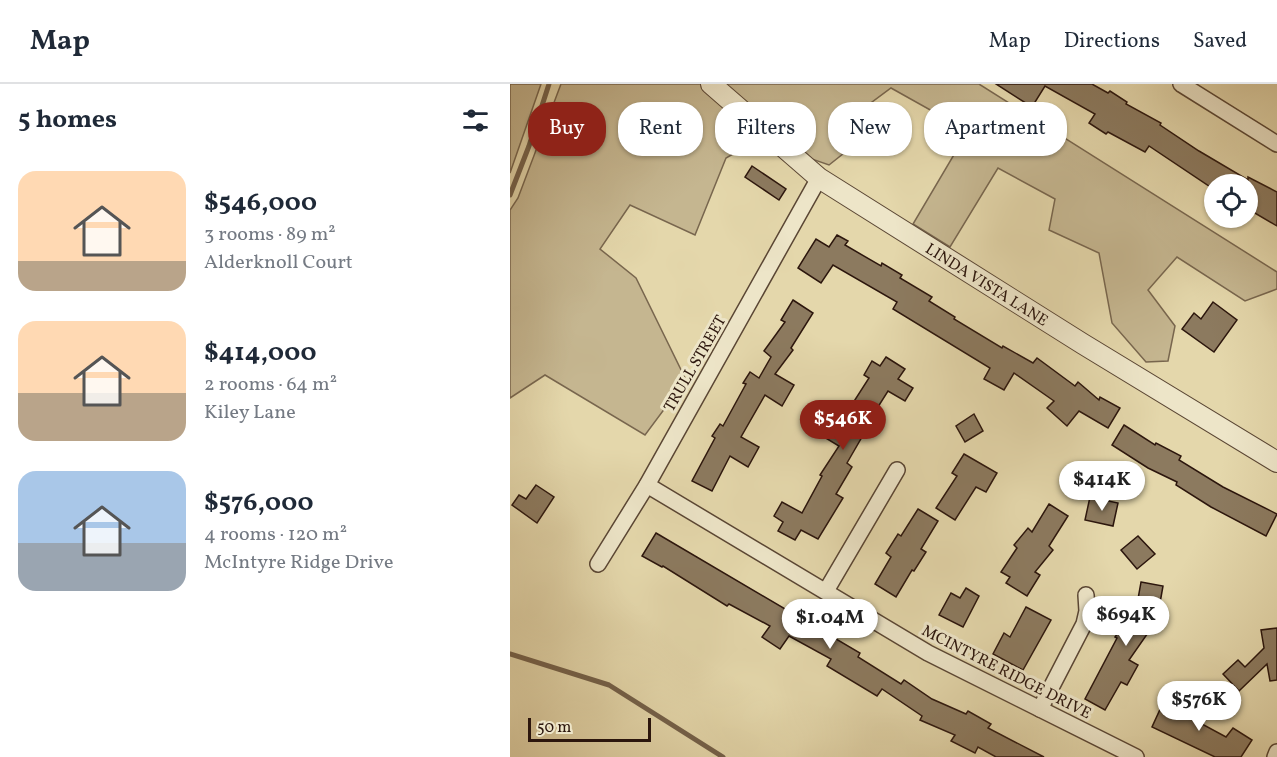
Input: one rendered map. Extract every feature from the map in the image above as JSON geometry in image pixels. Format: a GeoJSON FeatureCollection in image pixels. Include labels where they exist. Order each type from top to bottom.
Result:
{"type":"FeatureCollection","features":[{"type":"Feature","properties":{"kind":"street","name":"LINDA VISTA LANE"},"geometry":{"type":"LineString","coordinates":[[711,84],[819,178],[1083,344],[1277,462]]}},
{"type":"Feature","properties":{"kind":"street"},"geometry":{"type":"LineString","coordinates":[[1181,84],[1277,144]]}},
{"type":"Feature","properties":{"kind":"street","name":"TRULL STREET"},"geometry":{"type":"LineString","coordinates":[[598,564],[647,485],[819,178]]}},
{"type":"Feature","properties":{"kind":"street"},"geometry":{"type":"LineString","coordinates":[[826,591],[897,470]]}},
{"type":"Feature","properties":{"kind":"street","name":"MCINTYRE RIDGE DRIVE"},"geometry":{"type":"LineString","coordinates":[[647,485],[928,653],[1136,757]]}},
{"type":"Feature","properties":{"kind":"street"},"geometry":{"type":"LineString","coordinates":[[1041,709],[1084,624],[1087,611],[1086,595]]}},
{"type":"Feature","properties":{"kind":"street"},"geometry":{"type":"LineString","coordinates":[[1275,757],[1277,752]]}},
{"type":"Feature","properties":{"kind":"shaded area"},"geometry":{"type":"Polygon","coordinates":[[[510,84],[541,84],[535,102],[528,102],[528,121],[510,173],[510,84]]]}},
{"type":"Feature","properties":{"kind":"shaded area"},"geometry":{"type":"Polygon","coordinates":[[[561,84],[979,84],[1008,102],[924,102],[924,106],[891,88],[872,102],[828,102],[828,156],[840,156],[829,165],[803,156],[816,156],[816,102],[715,102],[715,156],[729,156],[726,158],[695,235],[630,205],[600,249],[636,278],[686,380],[645,435],[545,375],[510,398],[510,210],[518,198],[534,156],[606,156],[606,102],[554,102],[561,84]]]}},
{"type":"Feature","properties":{"kind":"shaded area"},"geometry":{"type":"Polygon","coordinates":[[[1067,140],[1277,272],[1277,289],[1245,301],[1177,257],[1148,290],[1175,326],[1168,361],[1146,362],[1112,323],[1099,253],[1049,230],[1055,199],[998,168],[950,247],[913,224],[953,156],[1067,156],[1067,140]]]}},
{"type":"Feature","properties":{"kind":"building"},"geometry":{"type":"Polygon","coordinates":[[[996,84],[1092,84],[1108,93],[1110,91],[1127,102],[1126,104],[1161,123],[1160,125],[1199,151],[1238,174],[1204,174],[1204,183],[1149,146],[1145,152],[1108,132],[1106,134],[1089,123],[1095,114],[1045,86],[1035,102],[1024,102],[996,84]]]}},
{"type":"Feature","properties":{"kind":"building"},"geometry":{"type":"Polygon","coordinates":[[[752,166],[786,189],[779,200],[745,177],[752,166]]]}},
{"type":"Feature","properties":{"kind":"building"},"geometry":{"type":"Polygon","coordinates":[[[1258,182],[1277,192],[1277,226],[1258,215],[1258,182]]]}},
{"type":"Feature","properties":{"kind":"building"},"geometry":{"type":"Polygon","coordinates":[[[837,235],[848,241],[845,245],[881,266],[882,263],[902,275],[900,278],[932,297],[929,301],[955,317],[954,319],[1002,348],[1003,346],[1033,363],[1037,358],[1075,386],[1078,382],[1099,400],[1100,397],[1120,408],[1108,428],[1079,411],[1067,426],[1047,408],[1054,401],[1014,373],[1004,390],[984,379],[990,368],[893,309],[897,302],[833,265],[821,283],[798,268],[816,239],[829,247],[837,235]]]}},
{"type":"Feature","properties":{"kind":"building"},"geometry":{"type":"Polygon","coordinates":[[[793,300],[813,313],[791,348],[793,350],[775,374],[794,385],[782,406],[765,395],[741,437],[759,447],[748,467],[730,456],[712,491],[692,481],[715,438],[712,436],[720,424],[723,426],[750,372],[759,378],[771,357],[764,351],[785,322],[781,320],[793,300]]]}},
{"type":"Feature","properties":{"kind":"building"},"geometry":{"type":"Polygon","coordinates":[[[1213,302],[1237,320],[1214,352],[1182,329],[1194,313],[1201,319],[1213,302]]]}},
{"type":"Feature","properties":{"kind":"building"},"geometry":{"type":"Polygon","coordinates":[[[886,357],[905,369],[898,379],[913,388],[905,401],[888,391],[864,429],[866,430],[847,463],[852,467],[836,494],[843,498],[818,539],[801,530],[795,540],[778,531],[783,522],[774,516],[782,502],[802,513],[822,476],[820,475],[839,446],[824,437],[837,413],[844,417],[869,378],[864,375],[872,361],[880,366],[886,357]]]}},
{"type":"Feature","properties":{"kind":"building"},"geometry":{"type":"Polygon","coordinates":[[[974,414],[983,431],[965,442],[956,426],[974,414]]]}},
{"type":"Feature","properties":{"kind":"building"},"geometry":{"type":"Polygon","coordinates":[[[1124,425],[1155,445],[1156,443],[1181,456],[1179,460],[1223,487],[1277,514],[1266,536],[1211,507],[1176,485],[1177,482],[1148,468],[1112,445],[1124,425]]]}},
{"type":"Feature","properties":{"kind":"building"},"geometry":{"type":"Polygon","coordinates":[[[964,454],[997,473],[986,492],[976,487],[955,520],[936,508],[957,476],[952,473],[964,454]]]}},
{"type":"Feature","properties":{"kind":"building"},"geometry":{"type":"Polygon","coordinates":[[[536,485],[554,497],[537,523],[512,505],[519,495],[526,499],[536,485]]]}},
{"type":"Feature","properties":{"kind":"building"},"geometry":{"type":"Polygon","coordinates":[[[1090,497],[1118,503],[1113,526],[1085,520],[1090,497]]]}},
{"type":"Feature","properties":{"kind":"building"},"geometry":{"type":"Polygon","coordinates":[[[1049,504],[1068,516],[1049,546],[1053,550],[1035,572],[1040,575],[1027,596],[1006,583],[1010,577],[1001,572],[1017,548],[1014,545],[1028,528],[1032,532],[1049,504]]]}},
{"type":"Feature","properties":{"kind":"building"},"geometry":{"type":"Polygon","coordinates":[[[918,509],[938,521],[921,549],[926,552],[896,597],[875,584],[891,557],[886,553],[898,534],[901,536],[918,509]]]}},
{"type":"Feature","properties":{"kind":"building"},"geometry":{"type":"Polygon","coordinates":[[[656,533],[860,653],[858,657],[901,684],[904,680],[932,699],[966,714],[968,711],[991,724],[988,728],[1044,757],[996,757],[978,747],[975,753],[951,741],[955,735],[920,720],[922,716],[882,689],[877,696],[827,666],[831,659],[789,636],[780,649],[762,637],[770,626],[729,604],[727,606],[663,566],[642,556],[656,533]]]}},
{"type":"Feature","properties":{"kind":"building"},"geometry":{"type":"Polygon","coordinates":[[[1138,536],[1155,554],[1137,569],[1121,550],[1138,536]]]}},
{"type":"Feature","properties":{"kind":"building"},"geometry":{"type":"Polygon","coordinates":[[[1141,582],[1163,586],[1157,620],[1129,660],[1138,665],[1127,685],[1121,682],[1105,710],[1085,699],[1117,638],[1115,637],[1126,622],[1133,627],[1141,582]]]}},
{"type":"Feature","properties":{"kind":"building"},"geometry":{"type":"Polygon","coordinates":[[[966,588],[979,596],[963,627],[939,615],[951,593],[960,598],[966,588]]]}},
{"type":"Feature","properties":{"kind":"building"},"geometry":{"type":"Polygon","coordinates":[[[1026,607],[1051,620],[1023,670],[993,654],[1004,633],[1010,637],[1026,607]]]}},
{"type":"Feature","properties":{"kind":"building"},"geometry":{"type":"Polygon","coordinates":[[[1277,628],[1277,680],[1270,681],[1267,664],[1239,691],[1223,674],[1238,660],[1245,667],[1264,648],[1261,630],[1277,628]]]}},
{"type":"Feature","properties":{"kind":"building"},"geometry":{"type":"Polygon","coordinates":[[[1178,698],[1192,704],[1187,716],[1226,737],[1233,728],[1252,740],[1241,757],[1215,757],[1152,727],[1163,703],[1174,707],[1178,698]]]}},
{"type":"Feature","properties":{"kind":"waterway"},"geometry":{"type":"LineString","coordinates":[[510,195],[549,84]]}},
{"type":"Feature","properties":{"kind":"waterway"},"geometry":{"type":"LineString","coordinates":[[510,654],[609,685],[723,757]]}}]}
